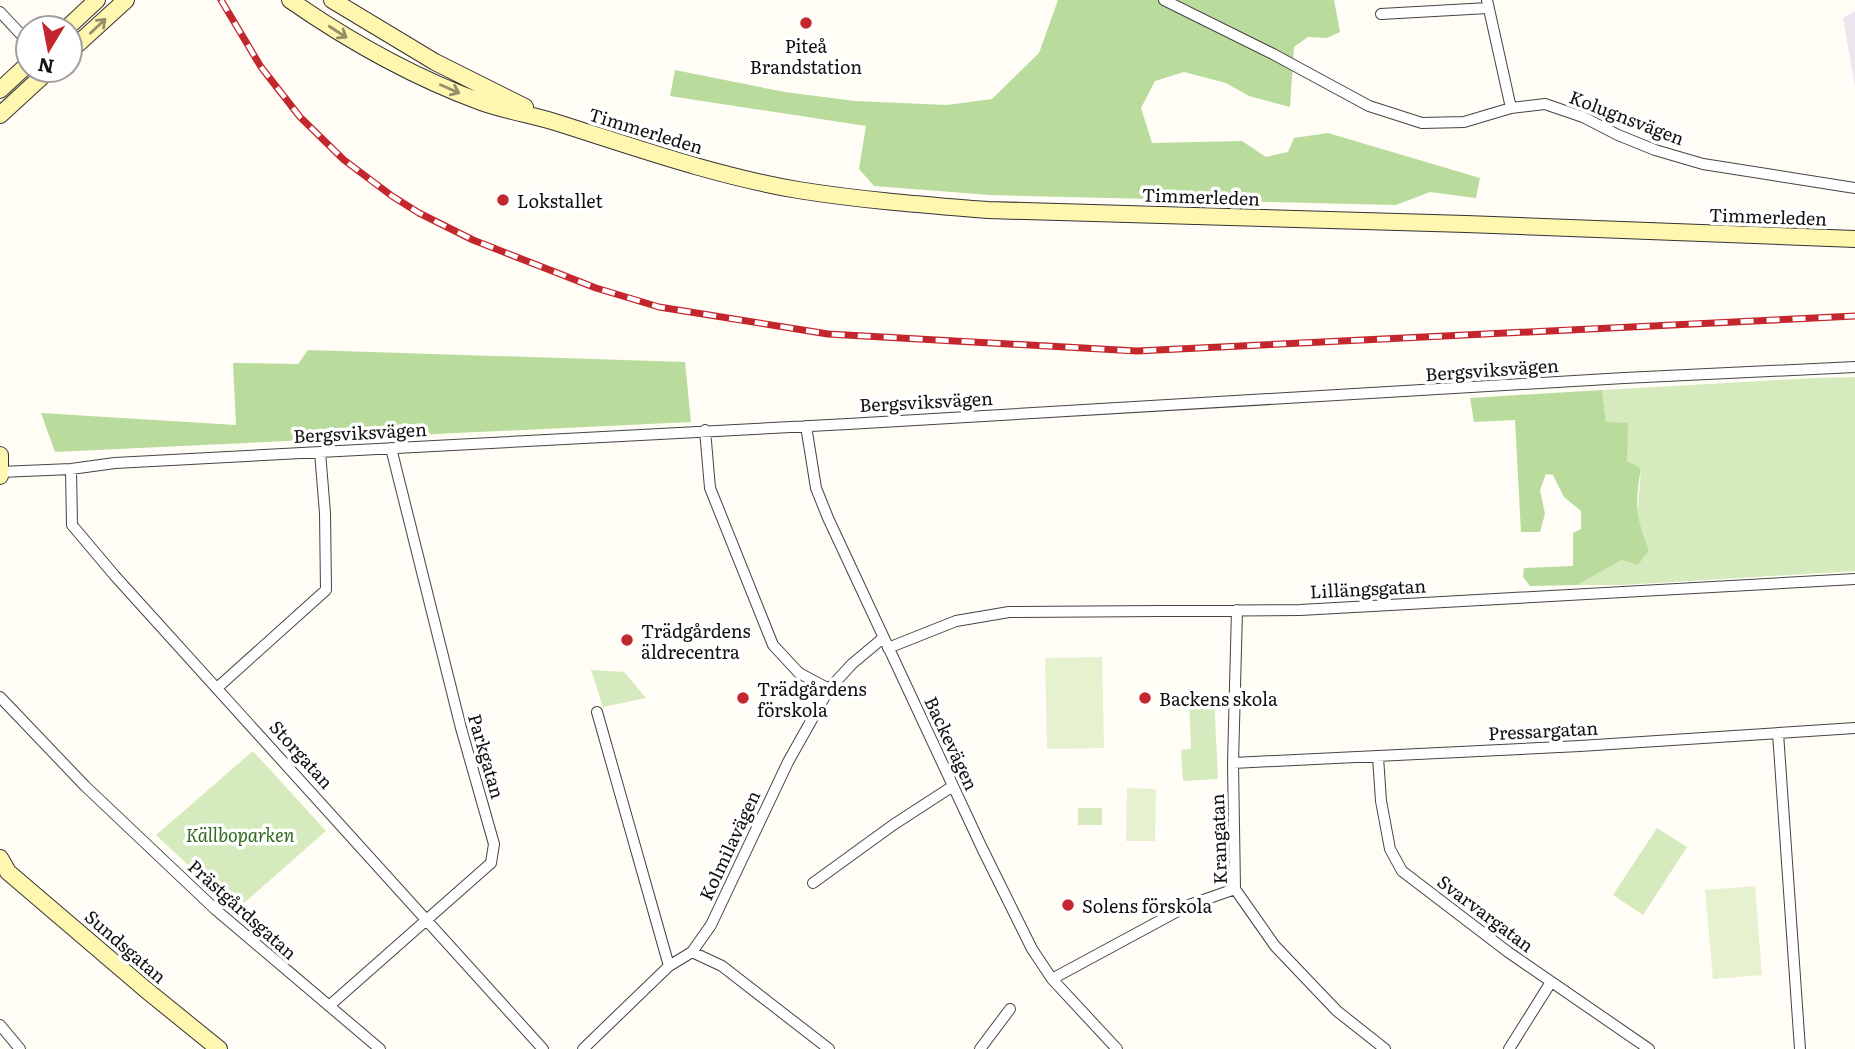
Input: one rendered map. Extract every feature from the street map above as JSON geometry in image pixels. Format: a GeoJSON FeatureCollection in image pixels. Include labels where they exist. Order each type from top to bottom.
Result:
{"type":"FeatureCollection","features":[{"type":"Feature","properties":{"kind":"main road"},"geometry":{"type":"LineString","coordinates":[[82,14],[97,0]]}},
{"type":"Feature","properties":{"kind":"main road"},"geometry":{"type":"LineString","coordinates":[[84,38],[126,0]]}},
{"type":"Feature","properties":{"kind":"main road","name":"Timmerleden"},"geometry":{"type":"LineString","coordinates":[[290,0],[349,39],[412,72],[482,103],[556,122],[668,159],[796,190],[988,210],[1855,239]]}},
{"type":"Feature","properties":{"kind":"main road","name":"Timmerleden"},"geometry":{"type":"LineString","coordinates":[[332,0],[435,62],[556,122]]}},
{"type":"Feature","properties":{"kind":"main road"},"geometry":{"type":"LineString","coordinates":[[0,90],[14,77]]}},
{"type":"Feature","properties":{"kind":"main road"},"geometry":{"type":"LineString","coordinates":[[0,115],[34,84]]}},
{"type":"Feature","properties":{"kind":"main road"},"geometry":{"type":"LineString","coordinates":[[0,454],[0,474]]}},
{"type":"Feature","properties":{"kind":"main road","name":"Sundsgatan"},"geometry":{"type":"LineString","coordinates":[[3,866],[219,1049]]}},
{"type":"Feature","properties":{"kind":"street","name":"Kolugnsvägen"},"geometry":{"type":"LineString","coordinates":[[1164,0],[1369,106],[1422,123],[1464,122],[1511,108],[1545,104],[1583,117],[1630,140],[1703,164],[1855,188]]}},
{"type":"Feature","properties":{"kind":"street"},"geometry":{"type":"LineString","coordinates":[[1381,14],[1445,5],[1488,4],[1511,108]]}},
{"type":"Feature","properties":{"kind":"street"},"geometry":{"type":"LineString","coordinates":[[0,12],[14,28]]}},
{"type":"Feature","properties":{"kind":"street","name":"Bergsviksvägen"},"geometry":{"type":"LineString","coordinates":[[0,474],[115,463],[1855,367]]}},
{"type":"Feature","properties":{"kind":"street","name":"Backevägen"},"geometry":{"type":"LineString","coordinates":[[806,426],[816,488],[953,786],[1032,948],[1052,979],[1117,1049]]}},
{"type":"Feature","properties":{"kind":"street"},"geometry":{"type":"LineString","coordinates":[[705,430],[710,488],[773,645],[799,673],[829,689]]}},
{"type":"Feature","properties":{"kind":"street","name":"Parkgatan"},"geometry":{"type":"LineString","coordinates":[[329,1006],[492,863],[494,844],[461,729],[391,448]]}},
{"type":"Feature","properties":{"kind":"street"},"geometry":{"type":"LineString","coordinates":[[217,688],[326,590],[325,513],[320,452]]}},
{"type":"Feature","properties":{"kind":"street","name":"Storgatan"},"geometry":{"type":"LineString","coordinates":[[71,469],[72,525],[115,576],[543,1049]]}},
{"type":"Feature","properties":{"kind":"street","name":"Lillängsgatan"},"geometry":{"type":"LineString","coordinates":[[886,643],[956,621],[1009,612],[1300,610],[1855,579]]}},
{"type":"Feature","properties":{"kind":"street","name":"Krangatan"},"geometry":{"type":"LineString","coordinates":[[1237,610],[1233,763],[1235,889],[1275,946],[1338,1011],[1385,1049]]}},
{"type":"Feature","properties":{"kind":"street","name":"Kolmilavägen"},"geometry":{"type":"LineString","coordinates":[[583,1049],[669,966],[692,951],[711,925],[788,762],[829,689],[852,664],[886,643]]}},
{"type":"Feature","properties":{"kind":"street","name":"Prästgårdsgatan"},"geometry":{"type":"LineString","coordinates":[[0,697],[85,786],[199,894],[380,1049]]}},
{"type":"Feature","properties":{"kind":"street"},"geometry":{"type":"LineString","coordinates":[[597,712],[669,966]]}},
{"type":"Feature","properties":{"kind":"street","name":"Pressargatan"},"geometry":{"type":"LineString","coordinates":[[1233,763],[1378,757],[1855,728]]}},
{"type":"Feature","properties":{"kind":"street"},"geometry":{"type":"LineString","coordinates":[[1778,733],[1800,1049]]}},
{"type":"Feature","properties":{"kind":"street","name":"Svarvargatan"},"geometry":{"type":"LineString","coordinates":[[1378,757],[1381,801],[1390,849],[1402,870],[1551,982],[1649,1049]]}},
{"type":"Feature","properties":{"kind":"street"},"geometry":{"type":"LineString","coordinates":[[813,883],[893,825],[953,786]]}},
{"type":"Feature","properties":{"kind":"street"},"geometry":{"type":"LineString","coordinates":[[1052,979],[1189,905],[1235,889]]}},
{"type":"Feature","properties":{"kind":"street"},"geometry":{"type":"LineString","coordinates":[[692,951],[722,967],[829,1049]]}},
{"type":"Feature","properties":{"kind":"street"},"geometry":{"type":"LineString","coordinates":[[1509,1049],[1551,982]]}},
{"type":"Feature","properties":{"kind":"street"},"geometry":{"type":"LineString","coordinates":[[980,1049],[1010,1009]]}},
{"type":"Feature","properties":{"kind":"street"},"geometry":{"type":"LineString","coordinates":[[0,1025],[20,1049]]}},
{"type":"Feature","properties":{"kind":"shaded area"},"geometry":{"type":"Polygon","coordinates":[[[1855,11],[1855,87],[1843,18],[1855,11]]]}},
{"type":"Feature","properties":{"kind":"green space"},"geometry":{"type":"Polygon","coordinates":[[[1058,0],[1334,0],[1340,32],[1327,38],[1308,37],[1294,47],[1290,107],[1249,96],[1226,83],[1184,72],[1155,81],[1141,108],[1152,143],[1242,141],[1266,157],[1288,152],[1294,138],[1328,133],[1480,178],[1476,198],[1430,192],[1396,205],[990,195],[874,186],[859,169],[866,126],[670,96],[675,70],[785,92],[855,101],[947,105],[992,99],[1039,53],[1058,0]]]}},
{"type":"Feature","properties":{"kind":"green space"},"geometry":{"type":"Polygon","coordinates":[[[308,350],[685,362],[691,422],[55,452],[41,413],[236,425],[233,363],[298,364],[308,350]]]}},
{"type":"Feature","properties":{"kind":"green space"},"geometry":{"type":"Polygon","coordinates":[[[1855,377],[1855,571],[1623,585],[1577,585],[1622,560],[1649,550],[1637,521],[1641,468],[1627,461],[1606,423],[1602,390],[1855,377]]]}},
{"type":"Feature","properties":{"kind":"green space"},"geometry":{"type":"Polygon","coordinates":[[[1602,390],[1606,422],[1628,423],[1627,461],[1641,468],[1638,510],[1649,550],[1638,565],[1622,560],[1577,585],[1530,586],[1523,577],[1524,568],[1573,566],[1573,533],[1581,529],[1581,511],[1564,497],[1553,475],[1546,474],[1540,490],[1545,514],[1540,532],[1521,532],[1515,420],[1474,422],[1470,398],[1602,390]]]}},
{"type":"Feature","properties":{"kind":"green space"},"geometry":{"type":"Polygon","coordinates":[[[1102,657],[1104,748],[1047,749],[1045,658],[1102,657]]]}},
{"type":"Feature","properties":{"kind":"green space"},"geometry":{"type":"Polygon","coordinates":[[[591,670],[624,672],[646,698],[603,707],[591,670]]]}},
{"type":"Feature","properties":{"kind":"green space"},"geometry":{"type":"Polygon","coordinates":[[[1214,698],[1218,779],[1183,781],[1181,750],[1191,749],[1189,699],[1214,698]]]}},
{"type":"Feature","properties":{"kind":"green space","name":"Källboparken"},"geometry":{"type":"Polygon","coordinates":[[[253,751],[326,831],[236,910],[156,835],[253,751]]]}},
{"type":"Feature","properties":{"kind":"green space"},"geometry":{"type":"Polygon","coordinates":[[[1127,788],[1156,789],[1155,841],[1126,841],[1127,788]]]}},
{"type":"Feature","properties":{"kind":"green space"},"geometry":{"type":"Polygon","coordinates":[[[1078,808],[1102,808],[1102,825],[1078,825],[1078,808]]]}},
{"type":"Feature","properties":{"kind":"green space"},"geometry":{"type":"Polygon","coordinates":[[[1657,828],[1687,847],[1643,915],[1613,895],[1657,828]]]}},
{"type":"Feature","properties":{"kind":"green space"},"geometry":{"type":"Polygon","coordinates":[[[1755,886],[1762,975],[1713,979],[1705,890],[1755,886]]]}},
{"type":"Feature","properties":{"kind":"railway"},"geometry":{"type":"LineString","coordinates":[[221,0],[261,67],[300,117],[344,160],[392,196],[473,240],[596,288],[659,307],[828,334],[1137,351],[1855,316]]}},
{"type":"Feature","properties":{"kind":"place","name":"Piteå Brandstation"},"geometry":{"type":"Point","coordinates":[806,23]}},
{"type":"Feature","properties":{"kind":"place","name":"Lokstallet"},"geometry":{"type":"Point","coordinates":[503,200]}},
{"type":"Feature","properties":{"kind":"place","name":"Trädgårdens äldrecentra"},"geometry":{"type":"Point","coordinates":[627,640]}},
{"type":"Feature","properties":{"kind":"place","name":"Trädgårdens förskola"},"geometry":{"type":"Point","coordinates":[743,698]}},
{"type":"Feature","properties":{"kind":"place","name":"Backens skola"},"geometry":{"type":"Point","coordinates":[1145,698]}},
{"type":"Feature","properties":{"kind":"place","name":"Solens förskola"},"geometry":{"type":"Point","coordinates":[1068,905]}}]}
